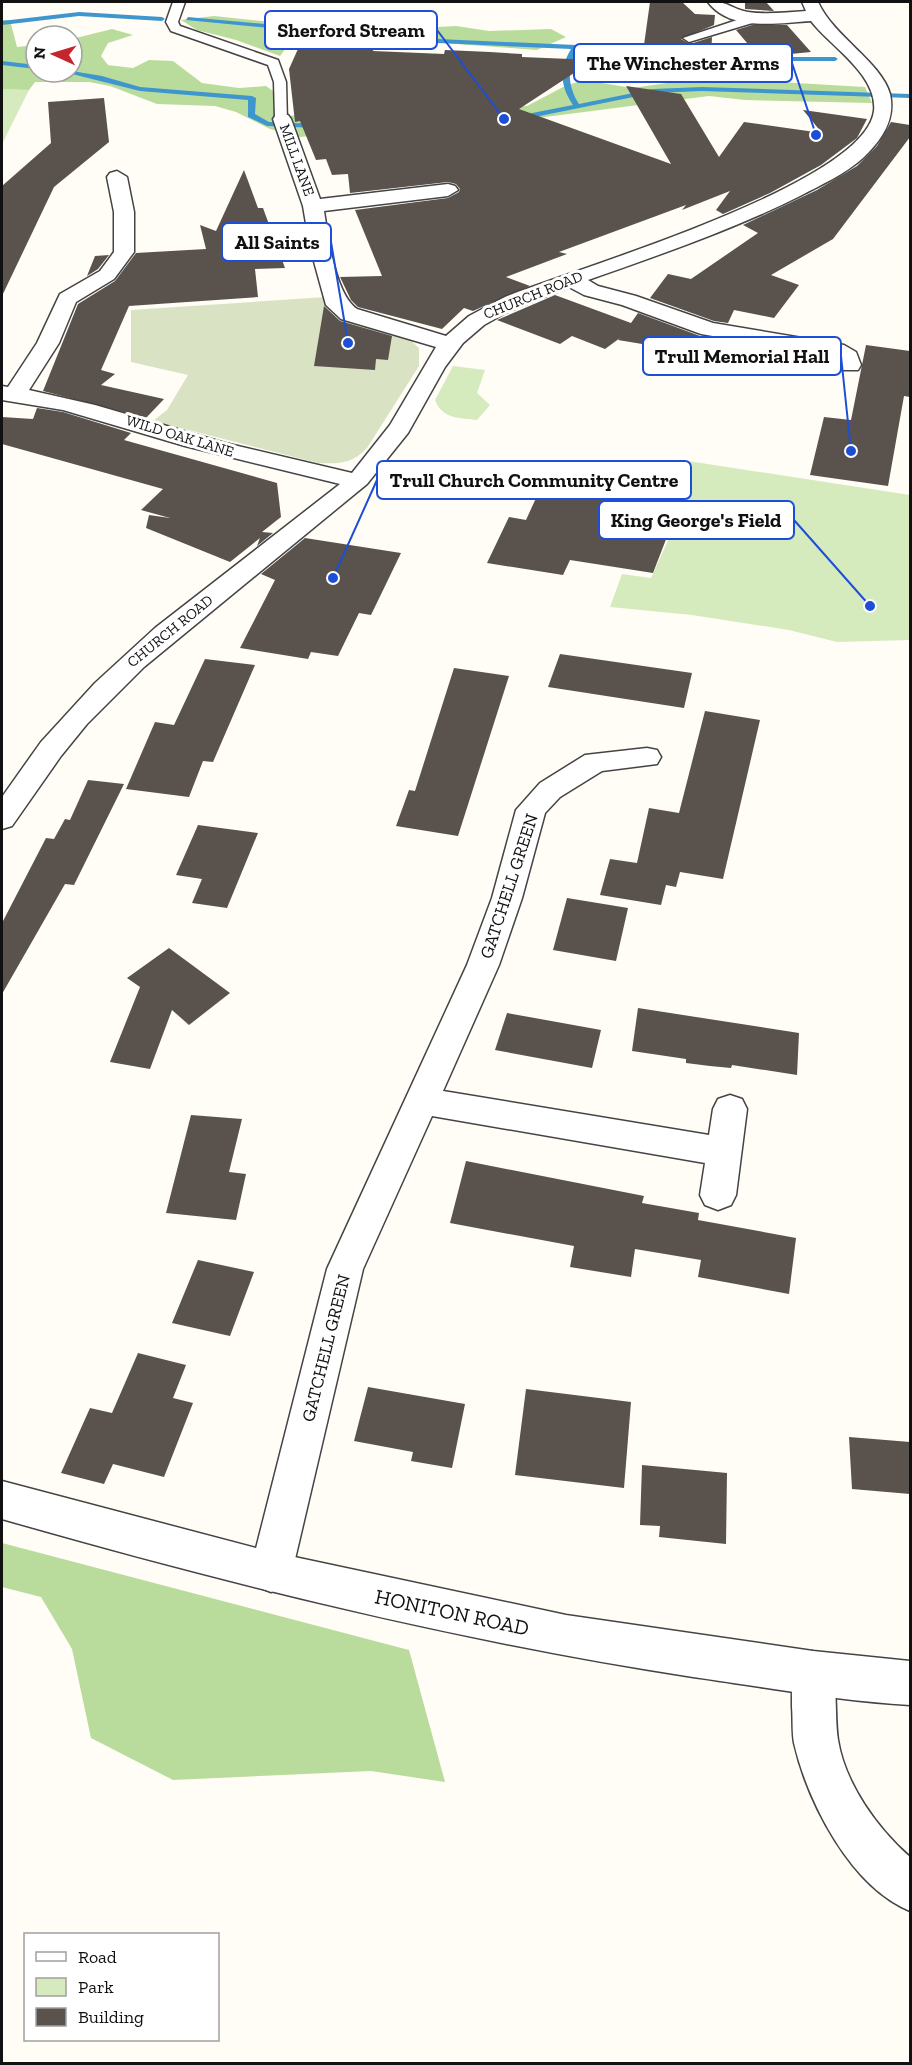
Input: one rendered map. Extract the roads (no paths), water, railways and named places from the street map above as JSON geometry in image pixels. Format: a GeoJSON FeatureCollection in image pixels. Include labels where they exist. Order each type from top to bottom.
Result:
{"type":"FeatureCollection","features":[{"type":"Feature","properties":{"kind":"street"},"geometry":{"type":"LineString","coordinates":[[716,2],[724,10],[738,16],[754,18],[812,9]]}},
{"type":"Feature","properties":{"kind":"street","name":"CHURCH ROAD"},"geometry":{"type":"LineString","coordinates":[[2,819],[23,783],[112,678],[168,629],[357,481],[407,418],[437,361],[449,344],[474,320],[525,296],[750,211],[839,167],[867,145],[878,129],[880,95],[851,52],[812,9]]}},
{"type":"Feature","properties":{"kind":"street","name":"MILL LANE"},"geometry":{"type":"LineString","coordinates":[[284,126],[313,206],[320,248],[337,305],[350,314],[449,344]]}},
{"type":"Feature","properties":{"kind":"street"},"geometry":{"type":"LineString","coordinates":[[8,394],[48,343],[67,298],[107,275],[124,252],[124,212],[117,177]]}},
{"type":"Feature","properties":{"kind":"street"},"geometry":{"type":"LineString","coordinates":[[313,206],[448,190]]}},
{"type":"Feature","properties":{"kind":"street"},"geometry":{"type":"LineString","coordinates":[[571,279],[591,291],[629,300],[709,329],[836,350],[848,357],[849,364]]}},
{"type":"Feature","properties":{"kind":"street","name":"WILD OAK LANE"},"geometry":{"type":"LineString","coordinates":[[8,394],[87,407],[169,434],[273,463],[357,481]]}},
{"type":"Feature","properties":{"kind":"street","name":"GATCHELL GREEN"},"geometry":{"type":"LineString","coordinates":[[271,1572],[345,1269],[423,1101],[483,964],[507,898],[531,810],[550,790],[599,748],[647,757]]}},
{"type":"Feature","properties":{"kind":"street"},"geometry":{"type":"LineString","coordinates":[[423,1101],[724,1152]]}},
{"type":"Feature","properties":{"kind":"street"},"geometry":{"type":"LineString","coordinates":[[718,1195],[730,1109]]}},
{"type":"Feature","properties":{"kind":"street","name":"HONITON ROAD"},"geometry":{"type":"LineString","coordinates":[[2,1500],[271,1572],[566,1636],[813,1673],[910,1683]]}},
{"type":"Feature","properties":{"kind":"street"},"geometry":{"type":"LineString","coordinates":[[813,1673],[816,1741],[830,1788],[874,1856],[910,1888]]}},
{"type":"Feature","properties":{"kind":"lane","name":"MILL LANE"},"geometry":{"type":"LineString","coordinates":[[179,2],[171,22],[175,28],[274,63],[280,82],[284,126]]}},
{"type":"Feature","properties":{"kind":"lane"},"geometry":{"type":"LineString","coordinates":[[689,38],[754,18]]}},
{"type":"Feature","properties":{"kind":"waterway"},"geometry":{"type":"LineString","coordinates":[[2,23],[79,14],[162,19]]}},
{"type":"Feature","properties":{"kind":"waterway"},"geometry":{"type":"LineString","coordinates":[[188,19],[416,40],[598,48],[694,59],[835,59]]}},
{"type":"Feature","properties":{"kind":"waterway"},"geometry":{"type":"LineString","coordinates":[[575,48],[567,63],[565,77],[568,91],[577,106]]}},
{"type":"Feature","properties":{"kind":"waterway"},"geometry":{"type":"LineString","coordinates":[[2,63],[24,66]]}},
{"type":"Feature","properties":{"kind":"waterway"},"geometry":{"type":"LineString","coordinates":[[84,75],[140,89],[252,98],[251,115],[267,124],[318,126]]}},
{"type":"Feature","properties":{"kind":"waterway"},"geometry":{"type":"LineString","coordinates":[[520,118],[653,91],[702,89],[910,96]]}},
{"type":"Feature","properties":{"kind":"place","name":"Sherford Stream"},"geometry":{"type":"Point","coordinates":[504,119]}},
{"type":"Feature","properties":{"kind":"place","name":"The Winchester Arms"},"geometry":{"type":"Point","coordinates":[816,135]}},
{"type":"Feature","properties":{"kind":"place","name":"All Saints"},"geometry":{"type":"Point","coordinates":[348,343]}},
{"type":"Feature","properties":{"kind":"place","name":"Trull Memorial Hall"},"geometry":{"type":"Point","coordinates":[851,451]}},
{"type":"Feature","properties":{"kind":"place","name":"Trull Church Community Centre"},"geometry":{"type":"Point","coordinates":[333,578]}},
{"type":"Feature","properties":{"kind":"place","name":"King George's Field"},"geometry":{"type":"Point","coordinates":[870,606]}}]}
